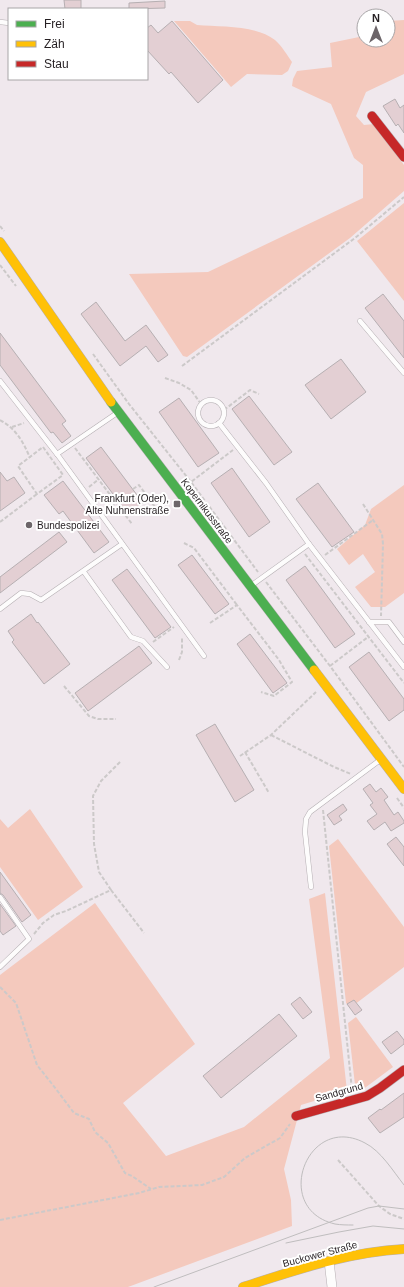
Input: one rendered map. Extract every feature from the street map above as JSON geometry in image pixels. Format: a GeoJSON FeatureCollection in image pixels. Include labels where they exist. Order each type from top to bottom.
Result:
{"type":"FeatureCollection","features":[{"type":"Feature","properties":{"kind":"main road"},"geometry":{"type":"LineString","coordinates":[[372,116],[404,157]]}},
{"type":"Feature","properties":{"kind":"main road","name":"Kopernikusstraße"},"geometry":{"type":"LineString","coordinates":[[0,242],[118,412],[404,789]]}},
{"type":"Feature","properties":{"kind":"main road","name":"Sandgrund"},"geometry":{"type":"LineString","coordinates":[[296,1116],[362,1098],[373,1093],[404,1070]]}},
{"type":"Feature","properties":{"kind":"main road","name":"Buckower Straße"},"geometry":{"type":"LineString","coordinates":[[243,1287],[329,1260],[385,1249],[404,1249]]}},
{"type":"Feature","properties":{"kind":"street"},"geometry":{"type":"LineString","coordinates":[[329,1260],[332,1287]]}},
{"type":"Feature","properties":{"kind":"lane"},"geometry":{"type":"LineString","coordinates":[[360,321],[404,373]]}},
{"type":"Feature","properties":{"kind":"lane"},"geometry":{"type":"LineString","coordinates":[[0,381],[58,454],[204,656]]}},
{"type":"Feature","properties":{"kind":"lane"},"geometry":{"type":"LineString","coordinates":[[208,400],[220,403],[224,410],[224,417],[219,423],[211,426],[200,420],[198,412],[201,404],[208,400]]}},
{"type":"Feature","properties":{"kind":"lane"},"geometry":{"type":"LineString","coordinates":[[58,454],[118,412]]}},
{"type":"Feature","properties":{"kind":"lane"},"geometry":{"type":"LineString","coordinates":[[219,423],[266,483],[309,544],[404,667]]}},
{"type":"Feature","properties":{"kind":"lane"},"geometry":{"type":"LineString","coordinates":[[0,609],[21,593],[30,594],[41,600],[84,572],[122,544]]}},
{"type":"Feature","properties":{"kind":"lane"},"geometry":{"type":"LineString","coordinates":[[250,586],[309,544]]}},
{"type":"Feature","properties":{"kind":"lane"},"geometry":{"type":"LineString","coordinates":[[84,572],[131,637],[143,641],[167,667]]}},
{"type":"Feature","properties":{"kind":"lane"},"geometry":{"type":"LineString","coordinates":[[369,622],[389,622],[404,642]]}},
{"type":"Feature","properties":{"kind":"lane"},"geometry":{"type":"LineString","coordinates":[[311,887],[306,819],[310,812],[382,759]]}},
{"type":"Feature","properties":{"kind":"lane"},"geometry":{"type":"LineString","coordinates":[[0,897],[29,939],[0,967]]}},
{"type":"Feature","properties":{"kind":"path"},"geometry":{"type":"LineString","coordinates":[[182,366],[355,238],[404,196]]}},
{"type":"Feature","properties":{"kind":"path"},"geometry":{"type":"LineString","coordinates":[[165,378],[179,383],[191,390],[201,404]]}},
{"type":"Feature","properties":{"kind":"path"},"geometry":{"type":"LineString","coordinates":[[224,410],[250,390],[259,394]]}},
{"type":"Feature","properties":{"kind":"path"},"geometry":{"type":"LineString","coordinates":[[129,404],[191,482],[404,767]]}},
{"type":"Feature","properties":{"kind":"path"},"geometry":{"type":"LineString","coordinates":[[0,420],[12,427],[22,441],[30,458]]}},
{"type":"Feature","properties":{"kind":"path"},"geometry":{"type":"LineString","coordinates":[[12,427],[31,420]]}},
{"type":"Feature","properties":{"kind":"path"},"geometry":{"type":"LineString","coordinates":[[72,444],[132,524]]}},
{"type":"Feature","properties":{"kind":"path"},"geometry":{"type":"LineString","coordinates":[[0,522],[63,475],[43,447],[18,466],[37,494]]}},
{"type":"Feature","properties":{"kind":"path"},"geometry":{"type":"LineString","coordinates":[[178,492],[237,447]]}},
{"type":"Feature","properties":{"kind":"path"},"geometry":{"type":"LineString","coordinates":[[84,492],[99,479]]}},
{"type":"Feature","properties":{"kind":"path"},"geometry":{"type":"LineString","coordinates":[[133,490],[139,485],[155,507]]}},
{"type":"Feature","properties":{"kind":"path"},"geometry":{"type":"LineString","coordinates":[[101,515],[116,502]]}},
{"type":"Feature","properties":{"kind":"path"},"geometry":{"type":"LineString","coordinates":[[363,504],[382,534],[383,544],[380,622]]}},
{"type":"Feature","properties":{"kind":"path"},"geometry":{"type":"LineString","coordinates":[[320,558],[373,520]]}},
{"type":"Feature","properties":{"kind":"path"},"geometry":{"type":"LineString","coordinates":[[184,543],[194,548],[279,660],[292,682],[274,696],[261,692]]}},
{"type":"Feature","properties":{"kind":"path"},"geometry":{"type":"LineString","coordinates":[[302,549],[404,683]]}},
{"type":"Feature","properties":{"kind":"path"},"geometry":{"type":"LineString","coordinates":[[210,623],[237,605]]}},
{"type":"Feature","properties":{"kind":"path"},"geometry":{"type":"LineString","coordinates":[[147,646],[181,624]]}},
{"type":"Feature","properties":{"kind":"path"},"geometry":{"type":"LineString","coordinates":[[179,660],[182,652],[181,624]]}},
{"type":"Feature","properties":{"kind":"path"},"geometry":{"type":"LineString","coordinates":[[330,666],[368,637]]}},
{"type":"Feature","properties":{"kind":"path"},"geometry":{"type":"LineString","coordinates":[[64,686],[89,716],[98,719],[116,719]]}},
{"type":"Feature","properties":{"kind":"path"},"geometry":{"type":"LineString","coordinates":[[240,756],[271,735],[317,691]]}},
{"type":"Feature","properties":{"kind":"path"},"geometry":{"type":"LineString","coordinates":[[271,735],[357,778]]}},
{"type":"Feature","properties":{"kind":"path"},"geometry":{"type":"LineString","coordinates":[[245,752],[269,793]]}},
{"type":"Feature","properties":{"kind":"path"},"geometry":{"type":"LineString","coordinates":[[120,761],[101,781],[93,796],[94,844],[99,872],[144,933]]}},
{"type":"Feature","properties":{"kind":"path"},"geometry":{"type":"LineString","coordinates":[[322,803],[353,1100]]}},
{"type":"Feature","properties":{"kind":"path"},"geometry":{"type":"LineString","coordinates":[[29,939],[43,923],[54,915],[111,890]]}},
{"type":"Feature","properties":{"kind":"path"},"geometry":{"type":"LineString","coordinates":[[0,987],[16,1004],[37,1065],[74,1113],[89,1119],[95,1132],[108,1143],[125,1173],[152,1190]]}},
{"type":"Feature","properties":{"kind":"path"},"geometry":{"type":"LineString","coordinates":[[0,1220],[152,1190],[159,1187],[202,1185],[224,1177],[245,1158],[280,1138],[296,1116]]}},
{"type":"Feature","properties":{"kind":"path"},"geometry":{"type":"LineString","coordinates":[[338,1160],[380,1206],[390,1214],[404,1219]]}},
{"type":"Feature","properties":{"kind":"shaded area"},"geometry":{"type":"Polygon","coordinates":[[[396,20],[404,20],[404,74],[366,92],[356,116],[364,125],[374,124],[404,165],[404,191],[350,238],[187,357],[183,356],[129,274],[208,272],[363,198],[363,165],[354,158],[331,104],[292,86],[293,79],[297,71],[332,67],[330,43],[356,38],[356,48],[396,48],[396,20]]]}},
{"type":"Feature","properties":{"kind":"shaded area"},"geometry":{"type":"Polygon","coordinates":[[[174,21],[190,21],[197,25],[248,29],[267,35],[275,40],[292,62],[288,71],[282,75],[247,74],[231,87],[174,21]]]}},
{"type":"Feature","properties":{"kind":"shaded area"},"geometry":{"type":"Polygon","coordinates":[[[404,203],[404,301],[357,241],[404,203]]]}},
{"type":"Feature","properties":{"kind":"shaded area"},"geometry":{"type":"Polygon","coordinates":[[[404,485],[404,593],[385,607],[371,607],[355,587],[375,572],[363,554],[349,565],[337,549],[365,525],[371,509],[404,485]]]}},
{"type":"Feature","properties":{"kind":"shaded area"},"geometry":{"type":"Polygon","coordinates":[[[30,809],[83,887],[38,920],[0,867],[0,819],[8,828],[30,809]]]}},
{"type":"Feature","properties":{"kind":"shaded area"},"geometry":{"type":"Polygon","coordinates":[[[338,839],[404,927],[404,967],[350,1008],[346,1003],[329,846],[338,839]]]}},
{"type":"Feature","properties":{"kind":"shaded area"},"geometry":{"type":"Polygon","coordinates":[[[325,893],[347,1091],[301,1105],[284,1169],[291,1200],[292,1226],[128,1287],[0,1287],[0,975],[95,903],[195,1044],[123,1103],[166,1156],[244,1127],[330,1058],[309,899],[325,893]]]}},
{"type":"Feature","properties":{"kind":"shaded area"},"geometry":{"type":"Polygon","coordinates":[[[356,1017],[393,1067],[362,1090],[357,1090],[355,1085],[348,1023],[356,1017]]]}},
{"type":"Feature","properties":{"kind":"building"},"geometry":{"type":"Polygon","coordinates":[[[64,0],[81,0],[81,8],[65,8],[64,0]]]}},
{"type":"Feature","properties":{"kind":"building"},"geometry":{"type":"Polygon","coordinates":[[[165,1],[165,8],[129,8],[129,3],[165,1]]]}},
{"type":"Feature","properties":{"kind":"building"},"geometry":{"type":"Polygon","coordinates":[[[172,21],[223,80],[198,103],[171,72],[169,74],[148,51],[148,27],[151,25],[158,33],[172,21]]]}},
{"type":"Feature","properties":{"kind":"building"},"geometry":{"type":"Polygon","coordinates":[[[395,99],[400,108],[404,105],[404,133],[398,124],[396,126],[383,106],[395,99]]]}},
{"type":"Feature","properties":{"kind":"building"},"geometry":{"type":"Polygon","coordinates":[[[383,294],[404,321],[404,358],[365,308],[383,294]]]}},
{"type":"Feature","properties":{"kind":"building"},"geometry":{"type":"Polygon","coordinates":[[[96,302],[125,341],[146,325],[168,355],[158,362],[146,346],[120,366],[81,314],[96,302]]]}},
{"type":"Feature","properties":{"kind":"building"},"geometry":{"type":"Polygon","coordinates":[[[0,333],[66,421],[62,424],[71,436],[62,443],[53,432],[51,433],[0,365],[0,333]]]}},
{"type":"Feature","properties":{"kind":"building"},"geometry":{"type":"Polygon","coordinates":[[[341,359],[366,392],[331,419],[305,385],[341,359]]]}},
{"type":"Feature","properties":{"kind":"building"},"geometry":{"type":"Polygon","coordinates":[[[249,396],[292,452],[274,465],[232,409],[249,396]]]}},
{"type":"Feature","properties":{"kind":"building"},"geometry":{"type":"Polygon","coordinates":[[[179,398],[219,453],[198,467],[159,412],[179,398]]]}},
{"type":"Feature","properties":{"kind":"building"},"geometry":{"type":"Polygon","coordinates":[[[101,447],[143,503],[128,514],[86,458],[101,447]]]}},
{"type":"Feature","properties":{"kind":"building"},"geometry":{"type":"Polygon","coordinates":[[[232,468],[270,522],[249,537],[211,483],[232,468]]]}},
{"type":"Feature","properties":{"kind":"building"},"geometry":{"type":"Polygon","coordinates":[[[0,472],[7,481],[14,477],[25,493],[0,511],[0,472]]]}},
{"type":"Feature","properties":{"kind":"building"},"geometry":{"type":"Polygon","coordinates":[[[63,481],[109,542],[94,553],[63,511],[59,514],[44,495],[63,481]]]}},
{"type":"Feature","properties":{"kind":"building"},"geometry":{"type":"Polygon","coordinates":[[[318,483],[354,532],[332,547],[296,499],[318,483]]]}},
{"type":"Feature","properties":{"kind":"building"},"geometry":{"type":"Polygon","coordinates":[[[59,532],[67,542],[0,593],[0,577],[59,532]]]}},
{"type":"Feature","properties":{"kind":"building"},"geometry":{"type":"Polygon","coordinates":[[[192,555],[229,604],[215,614],[178,565],[192,555]]]}},
{"type":"Feature","properties":{"kind":"building"},"geometry":{"type":"Polygon","coordinates":[[[305,566],[355,634],[335,648],[286,580],[305,566]]]}},
{"type":"Feature","properties":{"kind":"building"},"geometry":{"type":"Polygon","coordinates":[[[127,569],[171,627],[155,638],[112,580],[127,569]]]}},
{"type":"Feature","properties":{"kind":"building"},"geometry":{"type":"Polygon","coordinates":[[[31,614],[70,664],[44,684],[12,642],[14,640],[8,631],[31,614]]]}},
{"type":"Feature","properties":{"kind":"building"},"geometry":{"type":"Polygon","coordinates":[[[250,634],[287,683],[273,693],[237,644],[250,634]]]}},
{"type":"Feature","properties":{"kind":"building"},"geometry":{"type":"Polygon","coordinates":[[[139,646],[152,663],[88,711],[75,693],[139,646]]]}},
{"type":"Feature","properties":{"kind":"building"},"geometry":{"type":"Polygon","coordinates":[[[369,652],[404,699],[404,710],[389,721],[349,667],[369,652]]]}},
{"type":"Feature","properties":{"kind":"building"},"geometry":{"type":"Polygon","coordinates":[[[215,724],[254,790],[235,802],[196,735],[215,724]]]}},
{"type":"Feature","properties":{"kind":"building"},"geometry":{"type":"Polygon","coordinates":[[[370,784],[376,792],[381,788],[388,797],[384,800],[394,815],[398,812],[404,823],[391,831],[385,822],[374,830],[367,821],[377,814],[370,805],[373,803],[363,789],[370,784]]]}},
{"type":"Feature","properties":{"kind":"building"},"geometry":{"type":"Polygon","coordinates":[[[343,804],[347,810],[339,816],[342,820],[334,825],[327,815],[343,804]]]}},
{"type":"Feature","properties":{"kind":"building"},"geometry":{"type":"Polygon","coordinates":[[[396,837],[404,847],[404,866],[387,844],[396,837]]]}},
{"type":"Feature","properties":{"kind":"building"},"geometry":{"type":"Polygon","coordinates":[[[0,872],[31,915],[22,922],[0,893],[0,872]]]}},
{"type":"Feature","properties":{"kind":"building"},"geometry":{"type":"Polygon","coordinates":[[[0,904],[16,926],[3,935],[0,931],[0,904]]]}},
{"type":"Feature","properties":{"kind":"building"},"geometry":{"type":"Polygon","coordinates":[[[300,997],[312,1012],[303,1019],[291,1004],[300,997]]]}},
{"type":"Feature","properties":{"kind":"building"},"geometry":{"type":"Polygon","coordinates":[[[354,1000],[362,1010],[355,1015],[347,1004],[354,1000]]]}},
{"type":"Feature","properties":{"kind":"building"},"geometry":{"type":"Polygon","coordinates":[[[279,1014],[297,1036],[221,1098],[203,1076],[279,1014]]]}},
{"type":"Feature","properties":{"kind":"building"},"geometry":{"type":"Polygon","coordinates":[[[397,1031],[404,1040],[404,1044],[391,1054],[382,1042],[397,1031]]]}},
{"type":"Feature","properties":{"kind":"building"},"geometry":{"type":"Polygon","coordinates":[[[404,1093],[404,1117],[380,1133],[368,1118],[404,1093]]]}},
{"type":"Feature","properties":{"kind":"tram line"},"geometry":{"type":"LineString","coordinates":[[353,1225],[335,1224],[316,1215],[305,1201],[301,1184],[304,1166],[313,1151],[327,1140],[344,1137],[365,1143],[381,1156],[404,1185]]}},
{"type":"Feature","properties":{"kind":"tram line"},"geometry":{"type":"LineString","coordinates":[[154,1287],[368,1208],[379,1206],[404,1209]]}},
{"type":"Feature","properties":{"kind":"tram line"},"geometry":{"type":"LineString","coordinates":[[286,1243],[373,1226],[404,1229]]}},
{"type":"Feature","properties":{"kind":"traffic: fast"},"geometry":{"type":"LineString","coordinates":[[111,402],[314,670]]}},
{"type":"Feature","properties":{"kind":"traffic: slow"},"geometry":{"type":"LineString","coordinates":[[0,242],[111,402]]}},
{"type":"Feature","properties":{"kind":"traffic: slow"},"geometry":{"type":"LineString","coordinates":[[314,670],[404,789]]}},
{"type":"Feature","properties":{"kind":"traffic: slow"},"geometry":{"type":"LineString","coordinates":[[243,1287],[302,1268],[342,1258],[404,1249]]}},
{"type":"Feature","properties":{"kind":"traffic: jam"},"geometry":{"type":"LineString","coordinates":[[372,116],[404,157]]}},
{"type":"Feature","properties":{"kind":"traffic: jam"},"geometry":{"type":"LineString","coordinates":[[296,1116],[367,1096],[404,1070]]}},
{"type":"Feature","properties":{"kind":"place","name":"Frankfurt (Oder), Alte Nuhnenstraße"},"geometry":{"type":"Point","coordinates":[177,504]}},
{"type":"Feature","properties":{"kind":"place","name":"Bundespolizei"},"geometry":{"type":"Point","coordinates":[29,525]}}]}
